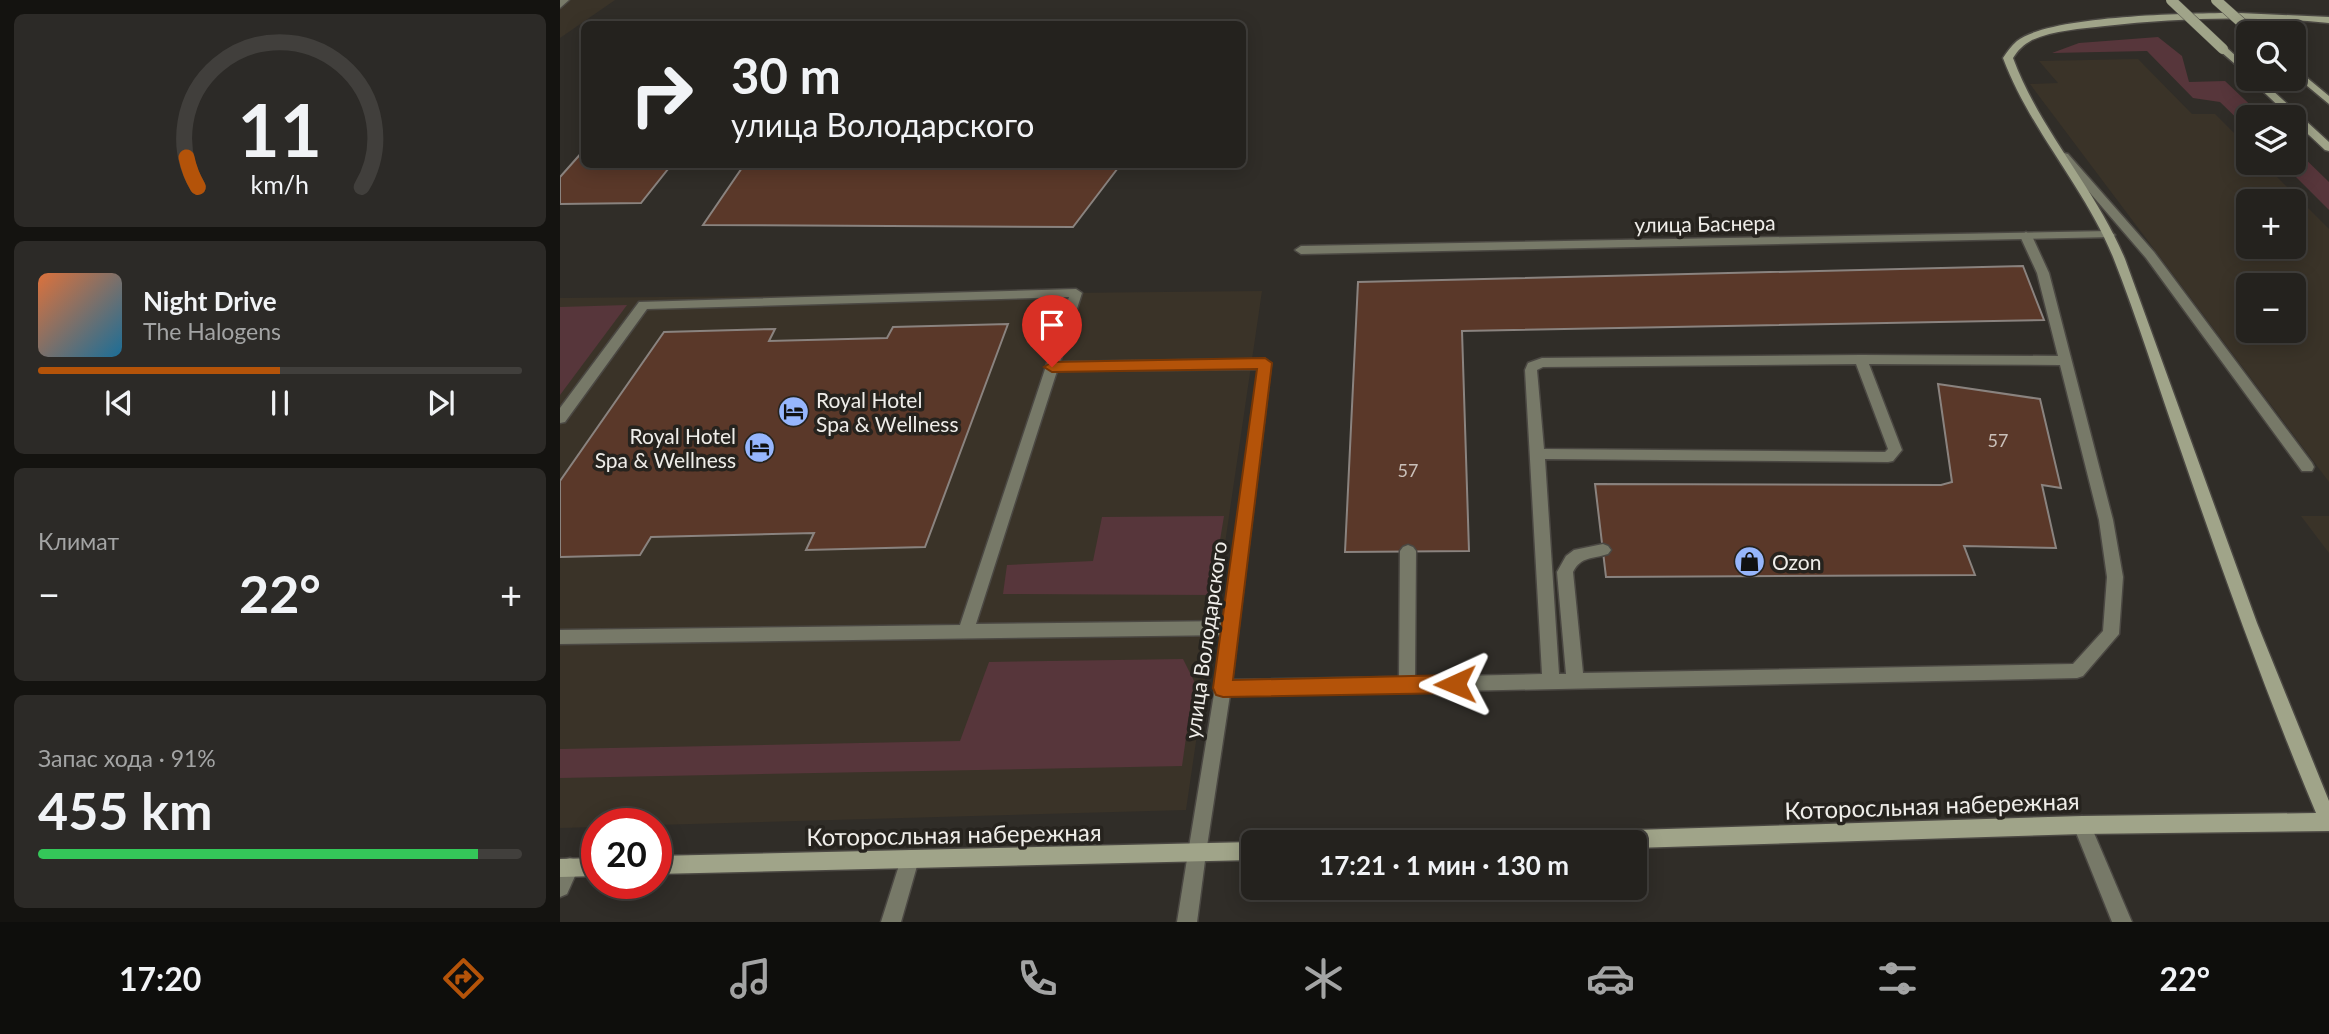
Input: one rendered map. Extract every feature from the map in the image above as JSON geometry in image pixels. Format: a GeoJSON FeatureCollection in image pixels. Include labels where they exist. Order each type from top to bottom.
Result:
{"type":"FeatureCollection","features":[{"type":"Feature","properties":{"kind":"main road"},"geometry":{"type":"LineString","coordinates":[[2171,0],[2236,61]]}},
{"type":"Feature","properties":{"kind":"main road"},"geometry":{"type":"LineString","coordinates":[[2216,0],[2240,21]]}},
{"type":"Feature","properties":{"kind":"main road"},"geometry":{"type":"LineString","coordinates":[[2329,19],[2239,16],[2154,18],[2052,30],[2021,43],[2008,58],[2015,81],[2037,119],[2064,156],[2109,235],[2291,736],[2329,822]]}},
{"type":"Feature","properties":{"kind":"main road"},"geometry":{"type":"LineString","coordinates":[[2306,81],[2329,101]]}},
{"type":"Feature","properties":{"kind":"main road"},"geometry":{"type":"LineString","coordinates":[[2268,91],[2329,148]]}},
{"type":"Feature","properties":{"kind":"main road","name":"Которосльная набережная"},"geometry":{"type":"LineString","coordinates":[[1647,839],[2082,825],[2329,822]]}},
{"type":"Feature","properties":{"kind":"main road","name":"Которосльная набережная"},"geometry":{"type":"LineString","coordinates":[[672,865],[1241,851]]}},
{"type":"Feature","properties":{"kind":"street"},"geometry":{"type":"LineString","coordinates":[[560,5],[565,0]]}},
{"type":"Feature","properties":{"kind":"street"},"geometry":{"type":"LineString","coordinates":[[2064,156],[2150,255],[2307,467]]}},
{"type":"Feature","properties":{"kind":"street","name":"улица Баснера"},"geometry":{"type":"LineString","coordinates":[[1301,250],[2109,235]]}},
{"type":"Feature","properties":{"kind":"street"},"geometry":{"type":"LineString","coordinates":[[1223,688],[2077,671],[2110,634],[2115,577],[2106,520],[2043,273],[2026,236]]}},
{"type":"Feature","properties":{"kind":"street"},"geometry":{"type":"LineString","coordinates":[[560,418],[643,305],[1076,293],[966,632]]}},
{"type":"Feature","properties":{"kind":"street"},"geometry":{"type":"LineString","coordinates":[[1551,682],[1531,370],[1533,366],[1542,362],[1861,359],[2065,361]]}},
{"type":"Feature","properties":{"kind":"street"},"geometry":{"type":"LineString","coordinates":[[1538,454],[1888,457],[1895,450],[1861,359]]}},
{"type":"Feature","properties":{"kind":"street","name":"улица Володарского"},"geometry":{"type":"LineString","coordinates":[[1052,367],[1265,363],[1223,688],[1187,922]]}},
{"type":"Feature","properties":{"kind":"street"},"geometry":{"type":"LineString","coordinates":[[1575,681],[1565,572],[1569,561],[1578,553],[1603,550]]}},
{"type":"Feature","properties":{"kind":"street"},"geometry":{"type":"LineString","coordinates":[[1407,685],[1408,551]]}},
{"type":"Feature","properties":{"kind":"street"},"geometry":{"type":"LineString","coordinates":[[560,638],[1230,628]]}},
{"type":"Feature","properties":{"kind":"street"},"geometry":{"type":"LineString","coordinates":[[2082,825],[2122,922]]}},
{"type":"Feature","properties":{"kind":"street"},"geometry":{"type":"LineString","coordinates":[[891,922],[910,859]]}},
{"type":"Feature","properties":{"kind":"street"},"geometry":{"type":"LineString","coordinates":[[560,887],[565,867]]}},
{"type":"Feature","properties":{"kind":"shaded area"},"geometry":{"type":"Polygon","coordinates":[[[560,0],[615,0],[581,21],[560,38],[560,0]]]}},
{"type":"Feature","properties":{"kind":"shaded area"},"geometry":{"type":"Polygon","coordinates":[[[2158,37],[2182,56],[2189,82],[2225,81],[2250,105],[2236,105],[2236,117],[2220,102],[2193,98],[2147,51],[2052,53],[2079,43],[2158,37]]]}},
{"type":"Feature","properties":{"kind":"shaded area"},"geometry":{"type":"Polygon","coordinates":[[[2138,59],[2192,114],[2215,114],[2236,135],[2236,175],[2275,175],[2289,189],[2236,189],[2236,259],[2306,259],[2306,206],[2329,229],[2329,482],[2030,84],[2058,83],[2039,61],[2138,59]]]}},
{"type":"Feature","properties":{"kind":"shaded area"},"geometry":{"type":"Polygon","coordinates":[[[2306,160],[2329,182],[2329,210],[2294,175],[2306,175],[2306,160]]]}},
{"type":"Feature","properties":{"kind":"shaded area"},"geometry":{"type":"Polygon","coordinates":[[[1262,291],[1186,810],[672,825],[672,808],[581,808],[581,827],[560,828],[560,298],[1262,291]]]}},
{"type":"Feature","properties":{"kind":"shaded area"},"geometry":{"type":"Polygon","coordinates":[[[627,305],[560,395],[560,307],[627,305]]]}},
{"type":"Feature","properties":{"kind":"shaded area"},"geometry":{"type":"Polygon","coordinates":[[[1224,516],[1211,595],[1003,594],[1007,565],[1093,561],[1102,517],[1224,516]]]}},
{"type":"Feature","properties":{"kind":"shaded area"},"geometry":{"type":"Polygon","coordinates":[[[2301,516],[2329,516],[2329,553],[2301,516]]]}},
{"type":"Feature","properties":{"kind":"shaded area"},"geometry":{"type":"Polygon","coordinates":[[[1183,659],[1194,681],[1182,766],[560,778],[560,749],[960,741],[989,662],[1183,659]]]}},
{"type":"Feature","properties":{"kind":"building"},"geometry":{"type":"Polygon","coordinates":[[[581,153],[581,168],[669,168],[641,203],[560,204],[560,177],[581,153]]]}},
{"type":"Feature","properties":{"kind":"building"},"geometry":{"type":"Polygon","coordinates":[[[742,168],[1118,168],[1073,227],[703,225],[742,168]]]}},
{"type":"Feature","properties":{"kind":"building"},"geometry":{"type":"Polygon","coordinates":[[[2023,266],[2044,320],[1462,331],[1469,551],[1345,552],[1358,282],[2023,266]]]}},
{"type":"Feature","properties":{"kind":"building","name":"Royal Hotel Spa & Wеllness"},"geometry":{"type":"Polygon","coordinates":[[[1008,324],[925,547],[806,550],[814,533],[651,537],[640,555],[560,557],[560,481],[664,332],[775,329],[769,341],[887,338],[893,327],[1008,324]]]}},
{"type":"Feature","properties":{"kind":"building"},"geometry":{"type":"Polygon","coordinates":[[[1938,384],[2040,399],[2061,488],[2042,485],[2056,548],[1964,546],[1975,575],[1606,577],[1595,484],[1941,485],[1952,482],[1938,384]]]}},
{"type":"Feature","properties":{"kind":"place","name":"Royal Hotel Spa & Wеllness"},"geometry":{"type":"Point","coordinates":[793,411]}},
{"type":"Feature","properties":{"kind":"place","name":"Royal Hotel Spa & Wellness"},"geometry":{"type":"Point","coordinates":[759,447]}},
{"type":"Feature","properties":{"kind":"place","name":"Ozon"},"geometry":{"type":"Point","coordinates":[1749,561]}},
{"type":"Feature","properties":{"kind":"route"},"geometry":{"type":"LineString","coordinates":[[1052,367],[1265,363],[1223,688],[1455,684]]}}]}
